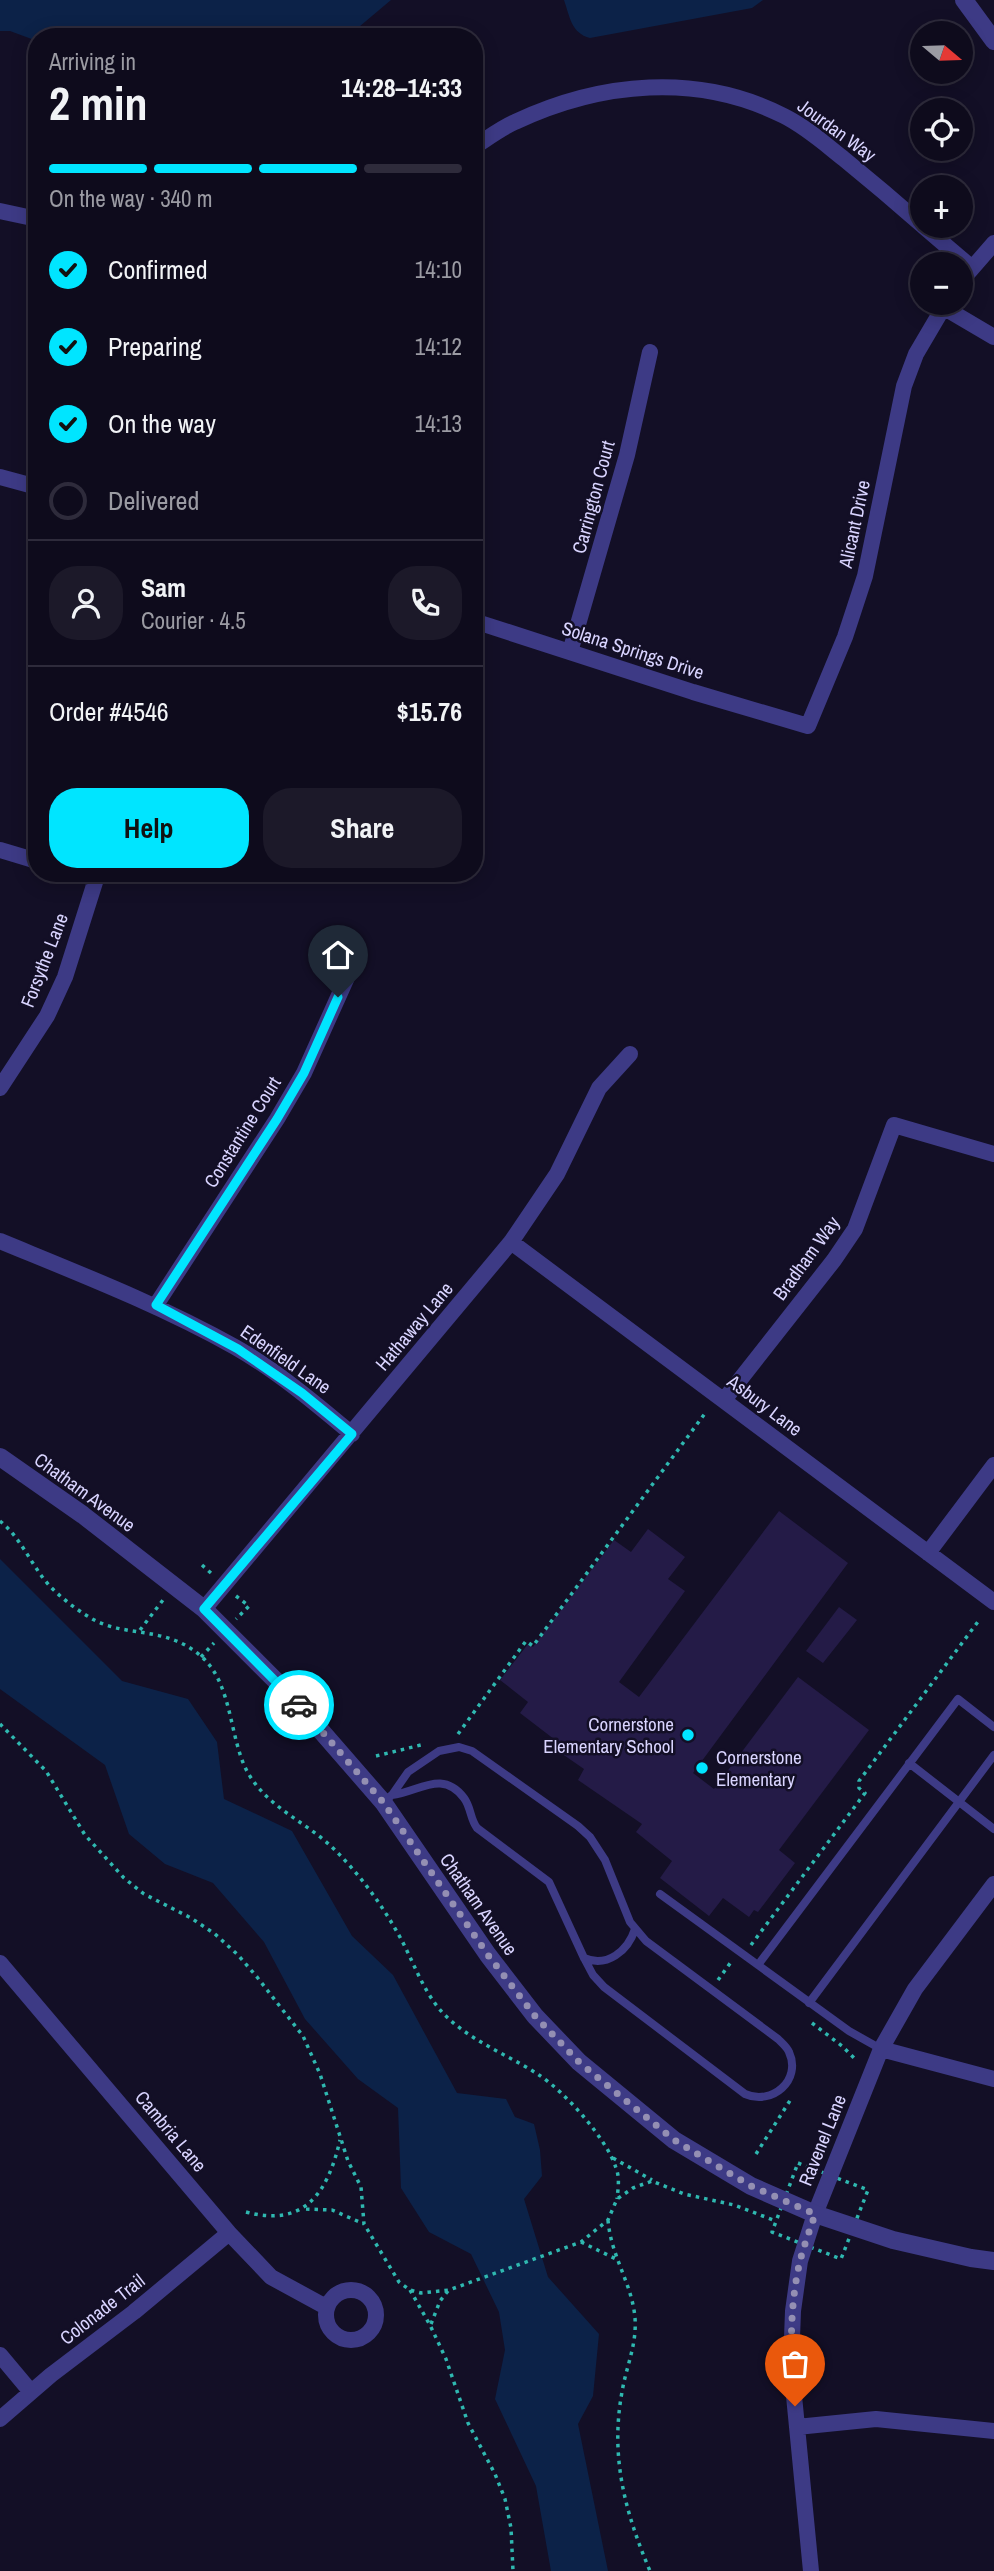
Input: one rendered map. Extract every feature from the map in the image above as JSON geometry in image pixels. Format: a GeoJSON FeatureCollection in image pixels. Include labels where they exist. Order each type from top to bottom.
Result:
{"type":"FeatureCollection","features":[{"type":"Feature","properties":{"kind":"street"},"geometry":{"type":"LineString","coordinates":[[964,0],[994,41]]}},
{"type":"Feature","properties":{"kind":"street","name":"Jourdan Way"},"geometry":{"type":"LineString","coordinates":[[483,141],[513,122],[596,93],[648,87],[720,93],[754,103],[811,132],[910,214]]}},
{"type":"Feature","properties":{"kind":"street"},"geometry":{"type":"LineString","coordinates":[[0,211],[28,217]]}},
{"type":"Feature","properties":{"kind":"street","name":"Jourdan Way"},"geometry":{"type":"LineString","coordinates":[[938,238],[954,252]]}},
{"type":"Feature","properties":{"kind":"street"},"geometry":{"type":"LineString","coordinates":[[973,265],[994,243]]}},
{"type":"Feature","properties":{"kind":"street","name":"Alicant Drive"},"geometry":{"type":"LineString","coordinates":[[779,718],[808,726],[845,637],[865,576],[904,386],[916,354],[938,315]]}},
{"type":"Feature","properties":{"kind":"street"},"geometry":{"type":"LineString","coordinates":[[960,315],[994,337]]}},
{"type":"Feature","properties":{"kind":"street","name":"Carrington Court"},"geometry":{"type":"LineString","coordinates":[[570,652],[626,455],[650,352]]}},
{"type":"Feature","properties":{"kind":"street"},"geometry":{"type":"LineString","coordinates":[[0,477],[28,485]]}},
{"type":"Feature","properties":{"kind":"street","name":"Solana Springs Drive"},"geometry":{"type":"LineString","coordinates":[[483,624],[779,718]]}},
{"type":"Feature","properties":{"kind":"street"},"geometry":{"type":"LineString","coordinates":[[0,850],[28,858]]}},
{"type":"Feature","properties":{"kind":"street","name":"Forsythe Lane"},"geometry":{"type":"LineString","coordinates":[[0,1088],[47,1016],[65,977],[95,882]]}},
{"type":"Feature","properties":{"kind":"street","name":"Constantine Court"},"geometry":{"type":"LineString","coordinates":[[156,1305],[304,1073],[349,973]]}},
{"type":"Feature","properties":{"kind":"street","name":"Hathaway Lane"},"geometry":{"type":"LineString","coordinates":[[204,1609],[511,1242],[557,1174],[599,1088],[630,1054]]}},
{"type":"Feature","properties":{"kind":"street","name":"Bradham Way"},"geometry":{"type":"LineString","coordinates":[[724,1401],[855,1229],[894,1125],[994,1154]]}},
{"type":"Feature","properties":{"kind":"street","name":"Edenfield Lane"},"geometry":{"type":"LineString","coordinates":[[0,1241],[156,1305],[238,1349],[302,1393],[352,1434]]}},
{"type":"Feature","properties":{"kind":"street","name":"Asbury Lane"},"geometry":{"type":"LineString","coordinates":[[511,1242],[994,1602]]}},
{"type":"Feature","properties":{"kind":"street","name":"Chatham Avenue"},"geometry":{"type":"LineString","coordinates":[[0,1457],[83,1515],[204,1609],[289,1694],[388,1798],[488,1955],[535,2016],[579,2062],[674,2140],[751,2186],[815,2214],[893,2240],[994,2261]]}},
{"type":"Feature","properties":{"kind":"street"},"geometry":{"type":"LineString","coordinates":[[928,1552],[994,1465]]}},
{"type":"Feature","properties":{"kind":"street","name":"Ravenel Lane"},"geometry":{"type":"LineString","coordinates":[[811,2571],[791,2365],[793,2311],[800,2261],[815,2214],[881,2049],[915,1989],[994,1884]]}},
{"type":"Feature","properties":{"kind":"street","name":"Cambria Lane"},"geometry":{"type":"LineString","coordinates":[[0,1963],[229,2233],[271,2277],[326,2307]]}},
{"type":"Feature","properties":{"kind":"street"},"geometry":{"type":"LineString","coordinates":[[881,2049],[994,2079]]}},
{"type":"Feature","properties":{"kind":"street","name":"Colonade Trail"},"geometry":{"type":"LineString","coordinates":[[0,2419],[229,2233]]}},
{"type":"Feature","properties":{"kind":"street"},"geometry":{"type":"LineString","coordinates":[[0,2355],[31,2392]]}},
{"type":"Feature","properties":{"kind":"street"},"geometry":{"type":"LineString","coordinates":[[797,2427],[876,2419],[994,2431]]}},
{"type":"Feature","properties":{"kind":"lane"},"geometry":{"type":"LineString","coordinates":[[758,1965],[958,1699],[994,1727]]}},
{"type":"Feature","properties":{"kind":"lane"},"geometry":{"type":"LineString","coordinates":[[459,1747],[484,1757],[590,1836],[605,1860],[635,1929],[657,1951],[788,2049],[791,2058],[786,2083],[780,2091],[757,2099],[745,2094],[604,1987],[593,1975],[584,1958],[549,1882],[477,1828],[463,1796],[442,1783],[430,1783],[388,1798],[408,1772],[439,1751],[459,1747]]}},
{"type":"Feature","properties":{"kind":"lane"},"geometry":{"type":"LineString","coordinates":[[809,2003],[994,1755]]}},
{"type":"Feature","properties":{"kind":"lane"},"geometry":{"type":"LineString","coordinates":[[909,1763],[994,1829]]}},
{"type":"Feature","properties":{"kind":"lane"},"geometry":{"type":"LineString","coordinates":[[660,1894],[809,2003],[881,2049]]}},
{"type":"Feature","properties":{"kind":"lane"},"geometry":{"type":"LineString","coordinates":[[584,1958],[592,1962],[605,1961],[616,1956],[631,1940],[635,1929]]}},
{"type":"Feature","properties":{"kind":"path"},"geometry":{"type":"LineString","coordinates":[[454,1739],[526,1641],[533,1646],[706,1412]]}},
{"type":"Feature","properties":{"kind":"path"},"geometry":{"type":"LineString","coordinates":[[0,1521],[19,1541],[47,1583],[86,1615],[102,1625],[157,1633],[201,1657],[210,1666],[228,1702],[239,1753],[259,1790],[272,1804],[333,1848],[354,1870],[400,1938],[429,1996],[442,2012],[485,2045],[541,2076],[570,2101],[611,2156],[619,2182],[617,2199],[608,2220],[581,2242],[449,2290],[431,2293],[410,2290]]}},
{"type":"Feature","properties":{"kind":"path"},"geometry":{"type":"LineString","coordinates":[[226,1631],[248,1606],[241,1600]]}},
{"type":"Feature","properties":{"kind":"path"},"geometry":{"type":"LineString","coordinates":[[744,1955],[865,1793],[859,1788],[859,1781],[980,1619]]}},
{"type":"Feature","properties":{"kind":"path"},"geometry":{"type":"LineString","coordinates":[[0,1724],[46,1771],[85,1835],[124,1878],[144,1894],[191,1918],[215,1934],[257,1977],[303,2036],[320,2074],[340,2138],[361,2187],[364,2224],[399,2282],[410,2290],[430,2325],[446,2359],[468,2423],[505,2499],[511,2528],[513,2571]]}},
{"type":"Feature","properties":{"kind":"path"},"geometry":{"type":"LineString","coordinates":[[717,1982],[731,1962],[741,1970]]}},
{"type":"Feature","properties":{"kind":"path"},"geometry":{"type":"LineString","coordinates":[[811,2022],[855,2059]]}},
{"type":"Feature","properties":{"kind":"path"},"geometry":{"type":"LineString","coordinates":[[304,2209],[316,2198],[327,2179],[340,2138]]}},
{"type":"Feature","properties":{"kind":"path"},"geometry":{"type":"LineString","coordinates":[[611,2156],[652,2181],[684,2194],[734,2204],[776,2221]]}},
{"type":"Feature","properties":{"kind":"path"},"geometry":{"type":"LineString","coordinates":[[617,2199],[633,2188],[652,2181]]}},
{"type":"Feature","properties":{"kind":"path"},"geometry":{"type":"LineString","coordinates":[[246,2212],[259,2216],[275,2216],[304,2209],[332,2210],[364,2224]]}},
{"type":"Feature","properties":{"kind":"path"},"geometry":{"type":"LineString","coordinates":[[608,2220],[616,2259],[632,2293],[635,2320],[635,2343],[622,2390],[618,2417],[620,2475],[627,2510],[650,2571]]}},
{"type":"Feature","properties":{"kind":"path"},"geometry":{"type":"LineString","coordinates":[[581,2242],[616,2259]]}},
{"type":"Feature","properties":{"kind":"path"},"geometry":{"type":"LineString","coordinates":[[430,2325],[440,2301],[449,2290]]}},
{"type":"Feature","properties":{"kind":"water"},"geometry":{"type":"Polygon","coordinates":[[[0,0],[391,0],[358,28],[28,28],[28,38],[10,31],[0,31],[0,0]]]}},
{"type":"Feature","properties":{"kind":"water"},"geometry":{"type":"Polygon","coordinates":[[[564,0],[763,0],[752,8],[590,38],[575,28],[564,0]]]}},
{"type":"Feature","properties":{"kind":"water"},"geometry":{"type":"Polygon","coordinates":[[[0,1559],[122,1681],[188,1699],[217,1742],[224,1799],[292,1831],[352,1936],[393,1975],[457,2093],[506,2099],[515,2117],[534,2124],[542,2176],[524,2199],[548,2277],[599,2334],[593,2396],[578,2424],[608,2571],[551,2571],[536,2486],[495,2399],[505,2350],[499,2312],[471,2254],[429,2232],[401,2188],[398,2108],[358,2079],[305,2019],[264,1942],[213,1883],[165,1864],[129,1834],[105,1765],[0,1689],[0,1559]]]}},
{"type":"Feature","properties":{"kind":"building"},"geometry":{"type":"Polygon","coordinates":[[[779,1511],[848,1563],[693,1773],[714,1789],[798,1677],[869,1730],[779,1850],[795,1863],[758,1912],[754,1910],[749,1917],[723,1898],[709,1916],[660,1878],[672,1861],[636,1832],[642,1824],[578,1780],[584,1769],[558,1751],[563,1746],[520,1713],[528,1702],[500,1680],[528,1644],[533,1647],[614,1540],[631,1552],[648,1529],[685,1557],[668,1579],[685,1591],[619,1682],[639,1697],[779,1511]]]}},
{"type":"Feature","properties":{"kind":"building"},"geometry":{"type":"Polygon","coordinates":[[[839,1607],[857,1620],[823,1663],[806,1651],[839,1607]]]}},
{"type":"Feature","properties":{"kind":"way so far"},"geometry":{"type":"LineString","coordinates":[[299,1705],[383,1802],[488,1955],[535,2016],[579,2062],[674,2140],[751,2186],[815,2214],[800,2261],[793,2311],[791,2365],[795,2406]]}},
{"type":"Feature","properties":{"kind":"place","name":"Cornerstone Elementary School"},"geometry":{"type":"Point","coordinates":[688,1735]}},
{"type":"Feature","properties":{"kind":"place","name":"Cornerstone Elementary"},"geometry":{"type":"Point","coordinates":[702,1768]}},
{"type":"Feature","properties":{"kind":"route"},"geometry":{"type":"LineString","coordinates":[[299,1705],[204,1609],[352,1434],[302,1393],[238,1349],[156,1305],[277,1119],[304,1073],[338,997]]}}]}
